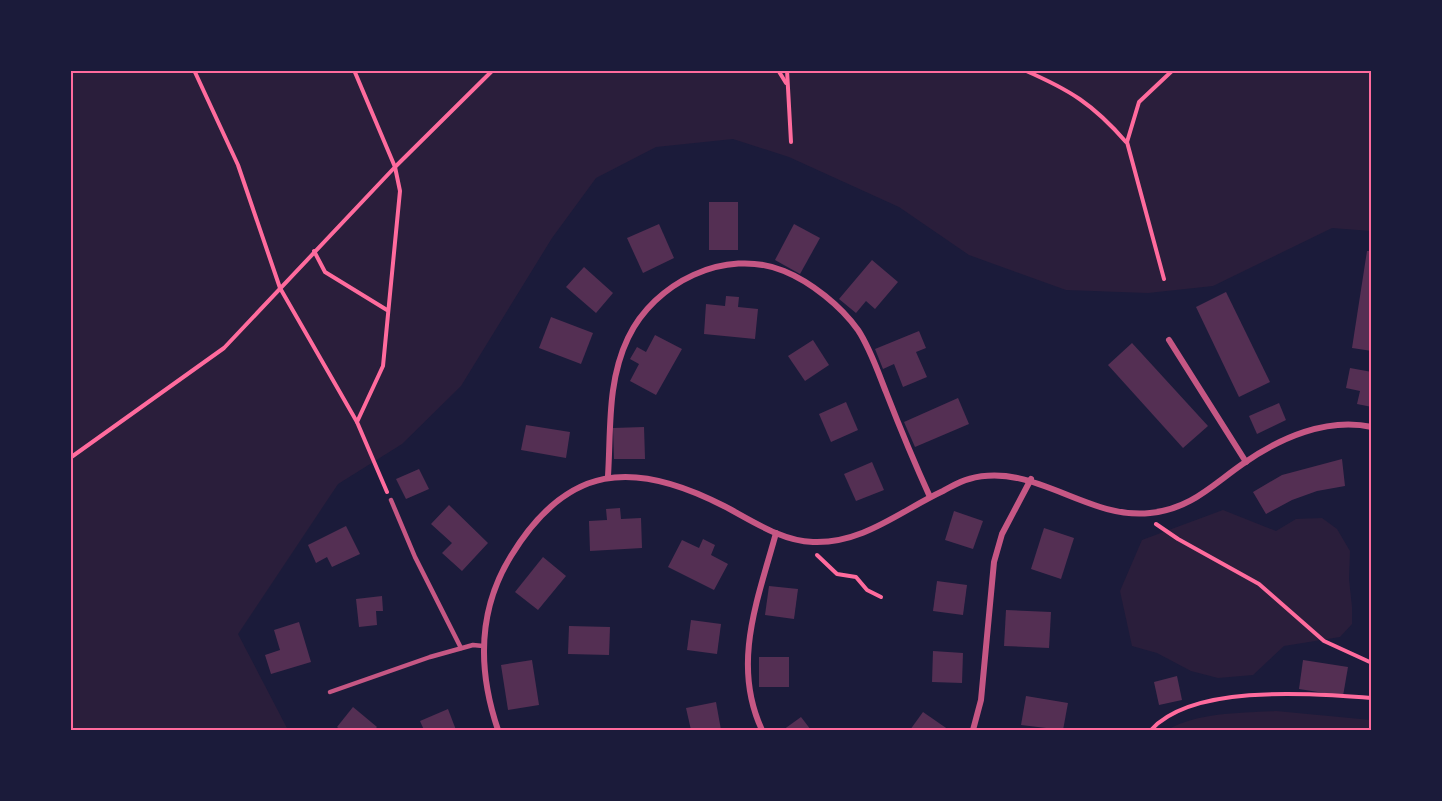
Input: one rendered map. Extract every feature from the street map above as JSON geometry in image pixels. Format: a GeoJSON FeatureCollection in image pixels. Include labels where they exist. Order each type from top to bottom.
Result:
{"type":"FeatureCollection","features":[{"type":"Feature","properties":{"kind":"street"},"geometry":{"type":"LineString","coordinates":[[608,476],[611,394],[628,338],[645,310],[662,293],[686,276],[720,267],[746,264],[784,271],[823,294],[858,330],[930,497]]}},
{"type":"Feature","properties":{"kind":"street"},"geometry":{"type":"LineString","coordinates":[[1169,340],[1246,462]]}},
{"type":"Feature","properties":{"kind":"street"},"geometry":{"type":"LineString","coordinates":[[498,730],[484,675],[483,646],[489,606],[505,566],[521,540],[554,503],[567,493],[608,476],[641,477],[669,484],[714,501],[776,533],[801,541],[838,541],[866,533],[930,497],[968,479],[1002,475],[1031,479],[1111,510],[1149,513],[1187,505],[1246,462],[1283,440],[1339,424],[1371,427]]}},
{"type":"Feature","properties":{"kind":"street"},"geometry":{"type":"LineString","coordinates":[[973,730],[981,700],[987,652],[994,562],[1002,534],[1031,479]]}},
{"type":"Feature","properties":{"kind":"street"},"geometry":{"type":"LineString","coordinates":[[762,730],[750,700],[746,664],[753,615],[776,533]]}},
{"type":"Feature","properties":{"kind":"lane"},"geometry":{"type":"LineString","coordinates":[[391,500],[415,557],[461,648]]}},
{"type":"Feature","properties":{"kind":"lane"},"geometry":{"type":"LineString","coordinates":[[330,692],[461,648],[483,646]]}},
{"type":"Feature","properties":{"kind":"path"},"geometry":{"type":"LineString","coordinates":[[194,70],[238,165],[280,288],[357,422],[364,443],[391,500]]}},
{"type":"Feature","properties":{"kind":"path"},"geometry":{"type":"LineString","coordinates":[[354,70],[395,167],[400,191],[383,366],[357,422]]}},
{"type":"Feature","properties":{"kind":"path"},"geometry":{"type":"LineString","coordinates":[[70,458],[224,348],[395,167],[493,70]]}},
{"type":"Feature","properties":{"kind":"path"},"geometry":{"type":"LineString","coordinates":[[778,70],[787,84]]}},
{"type":"Feature","properties":{"kind":"path"},"geometry":{"type":"LineString","coordinates":[[787,70],[791,142]]}},
{"type":"Feature","properties":{"kind":"path"},"geometry":{"type":"LineString","coordinates":[[1024,70],[1068,89],[1106,119],[1127,142],[1164,279]]}},
{"type":"Feature","properties":{"kind":"path"},"geometry":{"type":"LineString","coordinates":[[1127,142],[1139,102],[1173,70]]}},
{"type":"Feature","properties":{"kind":"path"},"geometry":{"type":"LineString","coordinates":[[314,251],[325,272],[387,310]]}},
{"type":"Feature","properties":{"kind":"path"},"geometry":{"type":"LineString","coordinates":[[1149,513],[1159,528],[1259,584],[1324,641],[1371,663]]}},
{"type":"Feature","properties":{"kind":"path"},"geometry":{"type":"LineString","coordinates":[[801,541],[837,574],[856,578],[867,590],[880,597]]}},
{"type":"Feature","properties":{"kind":"path"},"geometry":{"type":"LineString","coordinates":[[1151,730],[1169,715],[1187,707],[1245,696],[1281,693],[1371,698]]}},
{"type":"Feature","properties":{"kind":"shaded area"},"geometry":{"type":"Polygon","coordinates":[[[70,71],[1371,71],[1371,231],[1332,228],[1213,286],[1148,293],[1066,290],[969,255],[899,207],[789,157],[733,139],[656,147],[596,178],[552,238],[461,386],[402,444],[338,484],[238,634],[288,730],[71,730],[70,71]]]}},
{"type":"Feature","properties":{"kind":"shaded area"},"geometry":{"type":"Polygon","coordinates":[[[1223,510],[1276,531],[1296,519],[1322,518],[1337,529],[1350,551],[1349,579],[1352,607],[1352,624],[1340,637],[1284,646],[1253,675],[1218,678],[1191,671],[1157,653],[1132,646],[1120,591],[1142,540],[1223,510]]]}},
{"type":"Feature","properties":{"kind":"shaded area"},"geometry":{"type":"Polygon","coordinates":[[[1276,711],[1371,720],[1371,730],[1167,730],[1179,724],[1206,717],[1276,711]]]}},
{"type":"Feature","properties":{"kind":"building"},"geometry":{"type":"Polygon","coordinates":[[[709,202],[738,202],[738,250],[709,250],[709,202]]]}},
{"type":"Feature","properties":{"kind":"building"},"geometry":{"type":"Polygon","coordinates":[[[659,224],[674,258],[643,273],[627,238],[659,224]]]}},
{"type":"Feature","properties":{"kind":"building"},"geometry":{"type":"Polygon","coordinates":[[[794,224],[820,238],[800,274],[775,260],[794,224]]]}},
{"type":"Feature","properties":{"kind":"building"},"geometry":{"type":"Polygon","coordinates":[[[1367,251],[1372,251],[1372,351],[1352,348],[1367,251]]]}},
{"type":"Feature","properties":{"kind":"building"},"geometry":{"type":"Polygon","coordinates":[[[872,260],[898,282],[875,309],[866,301],[856,313],[839,299],[872,260]]]}},
{"type":"Feature","properties":{"kind":"building"},"geometry":{"type":"Polygon","coordinates":[[[584,267],[613,293],[596,313],[566,287],[584,267]]]}},
{"type":"Feature","properties":{"kind":"building"},"geometry":{"type":"Polygon","coordinates":[[[1226,292],[1270,382],[1239,397],[1196,307],[1226,292]]]}},
{"type":"Feature","properties":{"kind":"building"},"geometry":{"type":"Polygon","coordinates":[[[726,296],[739,297],[738,307],[758,309],[755,339],[704,334],[706,304],[725,306],[726,296]]]}},
{"type":"Feature","properties":{"kind":"building"},"geometry":{"type":"Polygon","coordinates":[[[551,317],[593,333],[581,364],[539,348],[551,317]]]}},
{"type":"Feature","properties":{"kind":"building"},"geometry":{"type":"Polygon","coordinates":[[[919,331],[926,348],[916,352],[927,377],[903,387],[894,364],[883,369],[875,349],[919,331]]]}},
{"type":"Feature","properties":{"kind":"building"},"geometry":{"type":"Polygon","coordinates":[[[655,335],[682,349],[656,395],[630,381],[639,364],[630,359],[637,347],[646,352],[655,335]]]}},
{"type":"Feature","properties":{"kind":"building"},"geometry":{"type":"Polygon","coordinates":[[[813,340],[829,365],[805,381],[788,356],[813,340]]]}},
{"type":"Feature","properties":{"kind":"building"},"geometry":{"type":"Polygon","coordinates":[[[1132,343],[1208,426],[1183,448],[1108,365],[1132,343]]]}},
{"type":"Feature","properties":{"kind":"building"},"geometry":{"type":"Polygon","coordinates":[[[1350,368],[1372,372],[1372,407],[1357,404],[1360,391],[1346,388],[1350,368]]]}},
{"type":"Feature","properties":{"kind":"building"},"geometry":{"type":"Polygon","coordinates":[[[958,398],[969,424],[915,447],[904,422],[958,398]]]}},
{"type":"Feature","properties":{"kind":"building"},"geometry":{"type":"Polygon","coordinates":[[[846,402],[858,430],[831,442],[819,414],[846,402]]]}},
{"type":"Feature","properties":{"kind":"building"},"geometry":{"type":"Polygon","coordinates":[[[1279,403],[1286,420],[1257,434],[1249,416],[1279,403]]]}},
{"type":"Feature","properties":{"kind":"building"},"geometry":{"type":"Polygon","coordinates":[[[526,425],[570,432],[566,458],[521,450],[526,425]]]}},
{"type":"Feature","properties":{"kind":"building"},"geometry":{"type":"Polygon","coordinates":[[[644,427],[645,459],[614,459],[613,428],[644,427]]]}},
{"type":"Feature","properties":{"kind":"building"},"geometry":{"type":"Polygon","coordinates":[[[1342,459],[1345,486],[1317,491],[1292,500],[1266,514],[1253,492],[1282,475],[1342,459]]]}},
{"type":"Feature","properties":{"kind":"building"},"geometry":{"type":"Polygon","coordinates":[[[872,462],[884,490],[856,501],[844,474],[872,462]]]}},
{"type":"Feature","properties":{"kind":"building"},"geometry":{"type":"Polygon","coordinates":[[[419,469],[429,489],[406,499],[396,479],[419,469]]]}},
{"type":"Feature","properties":{"kind":"building"},"geometry":{"type":"Polygon","coordinates":[[[449,505],[488,543],[462,571],[442,553],[452,543],[431,524],[449,505]]]}},
{"type":"Feature","properties":{"kind":"building"},"geometry":{"type":"Polygon","coordinates":[[[620,508],[621,519],[641,518],[642,548],[590,551],[589,521],[607,520],[606,509],[620,508]]]}},
{"type":"Feature","properties":{"kind":"building"},"geometry":{"type":"Polygon","coordinates":[[[954,511],[983,521],[973,549],[945,540],[954,511]]]}},
{"type":"Feature","properties":{"kind":"building"},"geometry":{"type":"Polygon","coordinates":[[[346,526],[360,554],[332,567],[327,557],[316,563],[308,545],[346,526]]]}},
{"type":"Feature","properties":{"kind":"building"},"geometry":{"type":"Polygon","coordinates":[[[1044,528],[1074,538],[1061,579],[1031,569],[1044,528]]]}},
{"type":"Feature","properties":{"kind":"building"},"geometry":{"type":"Polygon","coordinates":[[[703,539],[715,545],[711,555],[728,564],[714,590],[668,567],[682,540],[699,548],[703,539]]]}},
{"type":"Feature","properties":{"kind":"building"},"geometry":{"type":"Polygon","coordinates":[[[543,557],[566,576],[538,610],[515,592],[543,557]]]}},
{"type":"Feature","properties":{"kind":"building"},"geometry":{"type":"Polygon","coordinates":[[[937,581],[967,585],[963,615],[933,611],[937,581]]]}},
{"type":"Feature","properties":{"kind":"building"},"geometry":{"type":"Polygon","coordinates":[[[769,586],[798,589],[794,619],[765,615],[769,586]]]}},
{"type":"Feature","properties":{"kind":"building"},"geometry":{"type":"Polygon","coordinates":[[[382,596],[383,611],[376,611],[377,625],[359,627],[356,599],[382,596]]]}},
{"type":"Feature","properties":{"kind":"building"},"geometry":{"type":"Polygon","coordinates":[[[1006,610],[1051,612],[1049,648],[1004,646],[1006,610]]]}},
{"type":"Feature","properties":{"kind":"building"},"geometry":{"type":"Polygon","coordinates":[[[691,620],[721,624],[717,654],[687,650],[691,620]]]}},
{"type":"Feature","properties":{"kind":"building"},"geometry":{"type":"Polygon","coordinates":[[[299,622],[311,662],[271,674],[265,655],[280,650],[274,630],[299,622]]]}},
{"type":"Feature","properties":{"kind":"building"},"geometry":{"type":"Polygon","coordinates":[[[569,626],[610,627],[609,655],[568,654],[569,626]]]}},
{"type":"Feature","properties":{"kind":"building"},"geometry":{"type":"Polygon","coordinates":[[[933,651],[963,653],[962,683],[932,682],[933,651]]]}},
{"type":"Feature","properties":{"kind":"building"},"geometry":{"type":"Polygon","coordinates":[[[759,657],[789,657],[789,687],[759,687],[759,657]]]}},
{"type":"Feature","properties":{"kind":"building"},"geometry":{"type":"Polygon","coordinates":[[[532,660],[539,705],[508,710],[501,665],[532,660]]]}},
{"type":"Feature","properties":{"kind":"building"},"geometry":{"type":"Polygon","coordinates":[[[1303,660],[1348,667],[1343,696],[1299,689],[1303,660]]]}},
{"type":"Feature","properties":{"kind":"building"},"geometry":{"type":"Polygon","coordinates":[[[1177,676],[1182,700],[1159,705],[1154,682],[1177,676]]]}},
{"type":"Feature","properties":{"kind":"building"},"geometry":{"type":"Polygon","coordinates":[[[1026,696],[1068,703],[1063,730],[1021,725],[1026,696]]]}},
{"type":"Feature","properties":{"kind":"building"},"geometry":{"type":"Polygon","coordinates":[[[716,702],[721,730],[691,730],[686,708],[716,702]]]}},
{"type":"Feature","properties":{"kind":"building"},"geometry":{"type":"Polygon","coordinates":[[[353,707],[377,727],[374,730],[341,730],[337,727],[353,707]]]}},
{"type":"Feature","properties":{"kind":"building"},"geometry":{"type":"Polygon","coordinates":[[[448,709],[456,730],[424,730],[420,721],[448,709]]]}},
{"type":"Feature","properties":{"kind":"building"},"geometry":{"type":"Polygon","coordinates":[[[923,712],[949,730],[910,730],[923,712]]]}},
{"type":"Feature","properties":{"kind":"building"},"geometry":{"type":"Polygon","coordinates":[[[801,717],[811,730],[783,730],[801,717]]]}}]}
